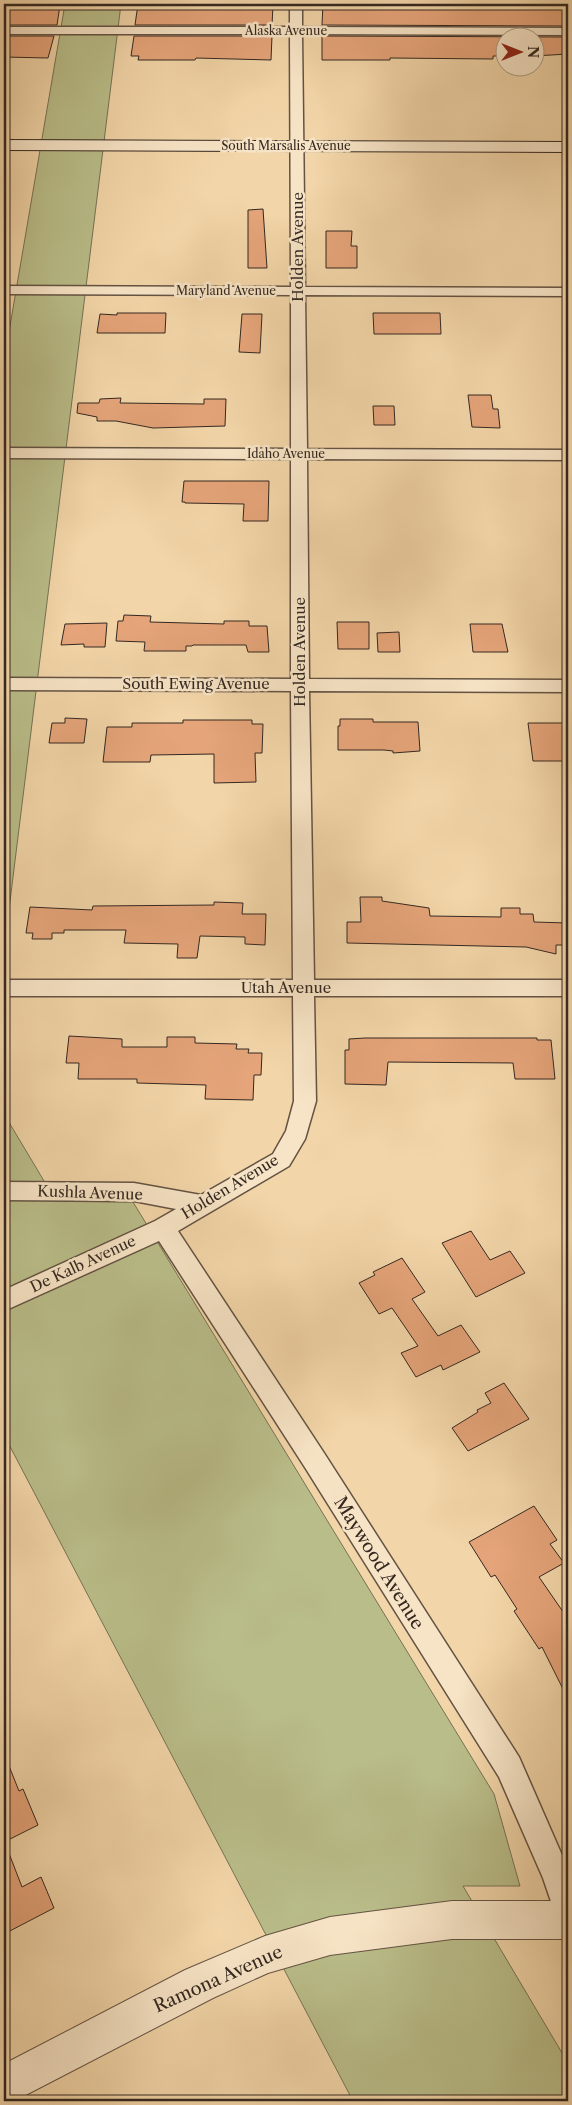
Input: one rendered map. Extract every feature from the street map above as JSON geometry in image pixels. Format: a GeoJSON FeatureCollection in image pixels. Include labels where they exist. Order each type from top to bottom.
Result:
{"type":"FeatureCollection","features":[{"type":"Feature","properties":{"kind":"main road","name":"South Marsalis Avenue"},"geometry":{"type":"LineString","coordinates":[[4,145],[568,157]]}},
{"type":"Feature","properties":{"kind":"main road","name":"South Marsalis Avenue"},"geometry":{"type":"LineString","coordinates":[[4,157],[568,147]]}},
{"type":"Feature","properties":{"kind":"main road","name":"Ramona Avenue"},"geometry":{"type":"LineString","coordinates":[[4,2085],[199,1984],[265,1955],[330,1936],[452,1920],[568,1920]]}},
{"type":"Feature","properties":{"kind":"street","name":"Holden Avenue"},"geometry":{"type":"LineString","coordinates":[[163,1228],[281,1160],[297,1133],[306,1101],[301,826],[296,4]]}},
{"type":"Feature","properties":{"kind":"street","name":"Alaska Avenue"},"geometry":{"type":"LineString","coordinates":[[4,30],[568,31]]}},
{"type":"Feature","properties":{"kind":"street","name":"Maryland Avenue"},"geometry":{"type":"LineString","coordinates":[[4,290],[568,292]]}},
{"type":"Feature","properties":{"kind":"street","name":"Idaho Avenue"},"geometry":{"type":"LineString","coordinates":[[4,453],[568,455]]}},
{"type":"Feature","properties":{"kind":"street","name":"South Ewing Avenue"},"geometry":{"type":"LineString","coordinates":[[4,684],[568,686]]}},
{"type":"Feature","properties":{"kind":"street","name":"Utah Avenue"},"geometry":{"type":"LineString","coordinates":[[4,988],[568,988]]}},
{"type":"Feature","properties":{"kind":"street","name":"Kushla Avenue"},"geometry":{"type":"LineString","coordinates":[[4,1191],[134,1192],[205,1205]]}},
{"type":"Feature","properties":{"kind":"street","name":"De Kalb Avenue"},"geometry":{"type":"LineString","coordinates":[[4,1300],[163,1228]]}},
{"type":"Feature","properties":{"kind":"street","name":"Maywood Avenue"},"geometry":{"type":"LineString","coordinates":[[163,1228],[315,1461],[508,1767],[557,1877],[568,1912]]}},
{"type":"Feature","properties":{"kind":"green space"},"geometry":{"type":"Polygon","coordinates":[[[65,4],[121,4],[4,950],[4,361],[65,4]]]}},
{"type":"Feature","properties":{"kind":"green space"},"geometry":{"type":"Polygon","coordinates":[[[4,1114],[56,1201],[133,1202],[494,1794],[520,1886],[463,1886],[568,2063],[568,2101],[353,2101],[4,1435],[4,1114]]]}},
{"type":"Feature","properties":{"kind":"building"},"geometry":{"type":"Polygon","coordinates":[[[11,4],[60,5],[57,25],[6,25],[11,4]]]}},
{"type":"Feature","properties":{"kind":"building"},"geometry":{"type":"Polygon","coordinates":[[[138,4],[273,5],[272,25],[135,25],[138,4]]]}},
{"type":"Feature","properties":{"kind":"building"},"geometry":{"type":"Polygon","coordinates":[[[323,4],[350,4],[350,6],[498,4],[499,7],[568,8],[568,26],[322,25],[323,4]]]}},
{"type":"Feature","properties":{"kind":"building"},"geometry":{"type":"Polygon","coordinates":[[[4,36],[54,36],[48,58],[4,57],[4,36]]]}},
{"type":"Feature","properties":{"kind":"building"},"geometry":{"type":"Polygon","coordinates":[[[134,36],[272,36],[271,60],[196,58],[195,60],[138,60],[139,56],[131,56],[134,36]]]}},
{"type":"Feature","properties":{"kind":"building"},"geometry":{"type":"Polygon","coordinates":[[[322,36],[494,37],[493,59],[390,58],[390,60],[322,60],[322,36]]]}},
{"type":"Feature","properties":{"kind":"building"},"geometry":{"type":"Polygon","coordinates":[[[544,37],[568,37],[568,54],[544,55],[544,37]]]}},
{"type":"Feature","properties":{"kind":"building"},"geometry":{"type":"Polygon","coordinates":[[[263,209],[267,268],[248,268],[248,210],[263,209]]]}},
{"type":"Feature","properties":{"kind":"building"},"geometry":{"type":"Polygon","coordinates":[[[326,231],[352,231],[351,246],[357,246],[357,268],[326,268],[326,231]]]}},
{"type":"Feature","properties":{"kind":"building"},"geometry":{"type":"Polygon","coordinates":[[[117,313],[166,313],[165,333],[97,333],[100,314],[117,315],[117,313]]]}},
{"type":"Feature","properties":{"kind":"building"},"geometry":{"type":"Polygon","coordinates":[[[373,313],[440,313],[441,334],[374,334],[373,313]]]}},
{"type":"Feature","properties":{"kind":"building"},"geometry":{"type":"Polygon","coordinates":[[[242,314],[262,314],[260,353],[239,352],[242,314]]]}},
{"type":"Feature","properties":{"kind":"building"},"geometry":{"type":"Polygon","coordinates":[[[468,395],[491,395],[493,409],[498,409],[500,428],[472,427],[468,395]]]}},
{"type":"Feature","properties":{"kind":"building"},"geometry":{"type":"Polygon","coordinates":[[[121,398],[120,403],[204,404],[204,399],[226,399],[225,426],[153,428],[116,421],[97,421],[97,417],[77,413],[78,403],[99,403],[100,399],[121,398]]]}},
{"type":"Feature","properties":{"kind":"building"},"geometry":{"type":"Polygon","coordinates":[[[373,406],[394,406],[395,425],[374,425],[373,406]]]}},
{"type":"Feature","properties":{"kind":"building"},"geometry":{"type":"Polygon","coordinates":[[[184,481],[269,481],[268,521],[243,521],[244,504],[182,502],[184,481]]]}},
{"type":"Feature","properties":{"kind":"building"},"geometry":{"type":"Polygon","coordinates":[[[124,615],[151,616],[150,622],[224,624],[224,621],[249,621],[249,626],[267,626],[269,652],[248,652],[246,645],[193,645],[186,646],[186,651],[144,651],[145,642],[116,641],[118,621],[123,621],[124,615]]]}},
{"type":"Feature","properties":{"kind":"building"},"geometry":{"type":"Polygon","coordinates":[[[337,622],[369,622],[369,649],[338,649],[337,622]]]}},
{"type":"Feature","properties":{"kind":"building"},"geometry":{"type":"Polygon","coordinates":[[[107,623],[105,647],[84,647],[84,644],[61,645],[65,624],[107,623]]]}},
{"type":"Feature","properties":{"kind":"building"},"geometry":{"type":"Polygon","coordinates":[[[470,624],[502,624],[508,652],[473,652],[470,624]]]}},
{"type":"Feature","properties":{"kind":"building"},"geometry":{"type":"Polygon","coordinates":[[[399,632],[400,652],[378,652],[377,633],[399,632]]]}},
{"type":"Feature","properties":{"kind":"building"},"geometry":{"type":"Polygon","coordinates":[[[65,718],[87,719],[84,743],[49,743],[52,723],[65,723],[65,718]]]}},
{"type":"Feature","properties":{"kind":"building"},"geometry":{"type":"Polygon","coordinates":[[[340,719],[373,719],[373,722],[418,722],[420,751],[393,753],[393,751],[384,750],[338,750],[338,726],[340,726],[340,719]]]}},
{"type":"Feature","properties":{"kind":"building"},"geometry":{"type":"Polygon","coordinates":[[[183,720],[252,720],[252,724],[263,724],[262,753],[255,753],[256,782],[214,783],[214,754],[151,755],[150,762],[103,762],[107,727],[132,727],[132,723],[183,723],[183,720]]]}},
{"type":"Feature","properties":{"kind":"building"},"geometry":{"type":"Polygon","coordinates":[[[528,723],[564,723],[568,761],[533,761],[528,723]]]}},
{"type":"Feature","properties":{"kind":"building"},"geometry":{"type":"Polygon","coordinates":[[[360,897],[382,897],[382,901],[429,908],[430,916],[501,917],[501,908],[520,908],[520,914],[533,914],[534,922],[568,923],[568,945],[556,945],[556,954],[526,947],[347,943],[347,922],[361,922],[360,897]]]}},
{"type":"Feature","properties":{"kind":"building"},"geometry":{"type":"Polygon","coordinates":[[[214,902],[243,903],[242,914],[266,914],[265,945],[245,944],[245,937],[200,936],[197,958],[177,958],[178,944],[124,943],[126,930],[64,930],[64,933],[52,933],[52,939],[32,939],[33,933],[26,933],[30,907],[92,910],[93,906],[214,905],[214,902]]]}},
{"type":"Feature","properties":{"kind":"building"},"geometry":{"type":"Polygon","coordinates":[[[69,1036],[122,1039],[122,1047],[167,1047],[167,1037],[195,1037],[195,1043],[237,1044],[236,1049],[249,1049],[248,1053],[262,1053],[261,1075],[254,1075],[253,1100],[205,1099],[206,1085],[137,1083],[137,1079],[78,1079],[79,1063],[66,1063],[69,1036]]]}},
{"type":"Feature","properties":{"kind":"building"},"geometry":{"type":"Polygon","coordinates":[[[537,1038],[537,1040],[551,1040],[555,1079],[515,1079],[513,1063],[388,1062],[386,1085],[345,1084],[345,1050],[349,1050],[349,1039],[537,1038]]]}},
{"type":"Feature","properties":{"kind":"building"},"geometry":{"type":"Polygon","coordinates":[[[471,1231],[490,1260],[510,1251],[525,1273],[476,1297],[442,1243],[471,1231]]]}},
{"type":"Feature","properties":{"kind":"building"},"geometry":{"type":"Polygon","coordinates":[[[402,1258],[425,1292],[412,1299],[438,1336],[461,1325],[480,1352],[443,1370],[441,1365],[416,1377],[401,1353],[418,1346],[392,1308],[379,1314],[359,1283],[375,1275],[373,1272],[402,1258]]]}},
{"type":"Feature","properties":{"kind":"building"},"geometry":{"type":"Polygon","coordinates":[[[504,1383],[529,1419],[468,1451],[452,1428],[478,1412],[477,1410],[491,1403],[485,1393],[504,1383]]]}},
{"type":"Feature","properties":{"kind":"building"},"geometry":{"type":"Polygon","coordinates":[[[534,1506],[557,1540],[550,1544],[564,1563],[539,1577],[568,1619],[568,1699],[542,1647],[539,1649],[514,1611],[517,1609],[495,1575],[491,1577],[469,1542],[534,1506]]]}},
{"type":"Feature","properties":{"kind":"building"},"geometry":{"type":"Polygon","coordinates":[[[5,1756],[19,1791],[23,1789],[38,1825],[4,1842],[5,1756]]]}},
{"type":"Feature","properties":{"kind":"building"},"geometry":{"type":"Polygon","coordinates":[[[4,1843],[22,1887],[41,1877],[54,1908],[4,1934],[4,1843]]]}}]}
